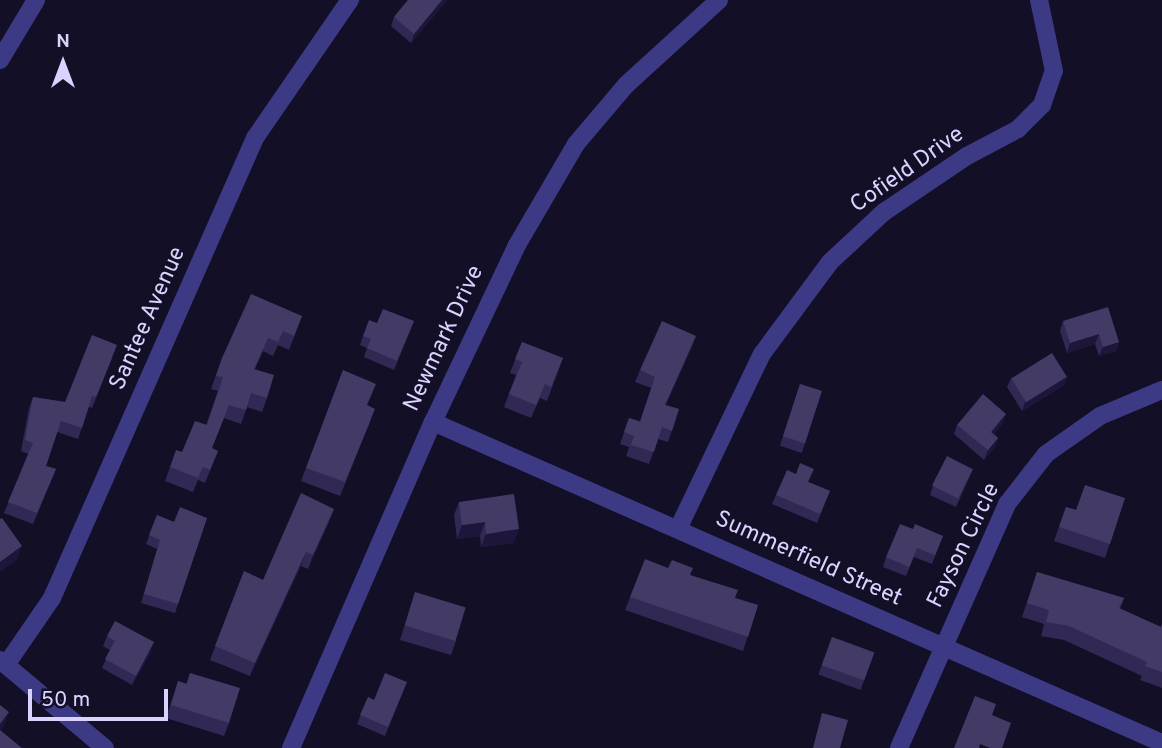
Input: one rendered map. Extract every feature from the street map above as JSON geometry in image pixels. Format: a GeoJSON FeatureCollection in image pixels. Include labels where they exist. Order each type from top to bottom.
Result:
{"type":"FeatureCollection","features":[{"type":"Feature","properties":{"kind":"street"},"geometry":{"type":"LineString","coordinates":[[0,60],[36,0]]}},
{"type":"Feature","properties":{"kind":"street","name":"Santee Avenue"},"geometry":{"type":"LineString","coordinates":[[3,663],[52,598],[255,138],[350,0]]}},
{"type":"Feature","properties":{"kind":"street","name":"Newmark Drive"},"geometry":{"type":"LineString","coordinates":[[291,748],[433,422],[517,245],[576,144],[626,85],[719,0]]}},
{"type":"Feature","properties":{"kind":"street","name":"Cofield Drive"},"geometry":{"type":"LineString","coordinates":[[678,529],[762,354],[830,262],[884,212],[967,156],[1018,129],[1042,105],[1054,71],[1039,0]]}},
{"type":"Feature","properties":{"kind":"street","name":"Fayson Circle"},"geometry":{"type":"LineString","coordinates":[[899,748],[1007,504],[1046,454],[1100,416],[1162,390]]}},
{"type":"Feature","properties":{"kind":"street","name":"Summerfield Street"},"geometry":{"type":"LineString","coordinates":[[433,422],[1162,743]]}},
{"type":"Feature","properties":{"kind":"street"},"geometry":{"type":"LineString","coordinates":[[3,663],[105,748]]}},
{"type":"Feature","properties":{"kind":"building"},"geometry":{"type":"Polygon","coordinates":[[[408,0],[442,0],[414,34],[394,17],[408,0]]]}},
{"type":"Feature","properties":{"kind":"building"},"geometry":{"type":"Polygon","coordinates":[[[251,294],[302,316],[294,336],[283,331],[278,342],[268,338],[254,369],[274,375],[267,398],[251,393],[246,410],[229,405],[212,448],[218,451],[210,470],[203,467],[198,478],[170,467],[176,450],[182,452],[195,421],[207,425],[223,377],[216,376],[222,358],[251,294]]]}},
{"type":"Feature","properties":{"kind":"building"},"geometry":{"type":"Polygon","coordinates":[[[1108,307],[1119,342],[1103,347],[1099,334],[1070,343],[1063,321],[1108,307]]]}},
{"type":"Feature","properties":{"kind":"building"},"geometry":{"type":"Polygon","coordinates":[[[383,309],[414,321],[397,361],[367,348],[371,339],[363,336],[369,320],[377,323],[383,309]]]}},
{"type":"Feature","properties":{"kind":"building"},"geometry":{"type":"Polygon","coordinates":[[[662,321],[696,336],[665,405],[679,409],[672,431],[662,427],[654,452],[631,445],[634,436],[624,432],[629,418],[640,422],[655,377],[640,370],[662,321]]]}},
{"type":"Feature","properties":{"kind":"building"},"geometry":{"type":"Polygon","coordinates":[[[92,335],[117,345],[96,397],[92,396],[82,428],[61,421],[46,466],[56,469],[37,513],[8,502],[33,443],[25,440],[33,397],[65,402],[92,335]]]}},
{"type":"Feature","properties":{"kind":"building"},"geometry":{"type":"Polygon","coordinates":[[[522,342],[563,358],[551,387],[545,384],[536,405],[509,394],[522,362],[515,359],[522,342]]]}},
{"type":"Feature","properties":{"kind":"building"},"geometry":{"type":"Polygon","coordinates":[[[1052,353],[1067,377],[1026,402],[1011,378],[1052,353]]]}},
{"type":"Feature","properties":{"kind":"building"},"geometry":{"type":"Polygon","coordinates":[[[343,370],[376,384],[367,405],[375,409],[345,482],[306,468],[343,370]]]}},
{"type":"Feature","properties":{"kind":"building"},"geometry":{"type":"Polygon","coordinates":[[[800,384],[822,391],[805,443],[783,436],[800,384]]]}},
{"type":"Feature","properties":{"kind":"building"},"geometry":{"type":"Polygon","coordinates":[[[983,394],[1006,414],[991,432],[998,438],[988,450],[957,425],[983,394]]]}},
{"type":"Feature","properties":{"kind":"building"},"geometry":{"type":"Polygon","coordinates":[[[947,456],[973,469],[958,499],[932,485],[947,456]]]}},
{"type":"Feature","properties":{"kind":"building"},"geometry":{"type":"Polygon","coordinates":[[[800,463],[814,469],[808,482],[830,491],[820,514],[776,495],[787,470],[796,474],[800,463]]]}},
{"type":"Feature","properties":{"kind":"building"},"geometry":{"type":"Polygon","coordinates":[[[1085,485],[1125,498],[1110,544],[1059,527],[1066,507],[1076,510],[1085,485]]]}},
{"type":"Feature","properties":{"kind":"building"},"geometry":{"type":"Polygon","coordinates":[[[301,493],[334,509],[313,555],[306,552],[255,663],[215,646],[244,571],[263,580],[301,493]]]}},
{"type":"Feature","properties":{"kind":"building"},"geometry":{"type":"Polygon","coordinates":[[[514,494],[519,529],[486,534],[485,522],[462,525],[459,502],[514,494]]]}},
{"type":"Feature","properties":{"kind":"building"},"geometry":{"type":"Polygon","coordinates":[[[180,507],[207,518],[178,604],[144,594],[160,540],[149,535],[157,515],[174,522],[180,507]]]}},
{"type":"Feature","properties":{"kind":"building"},"geometry":{"type":"Polygon","coordinates":[[[2,518],[22,546],[0,562],[0,519],[2,518]]]}},
{"type":"Feature","properties":{"kind":"building"},"geometry":{"type":"Polygon","coordinates":[[[900,524],[913,529],[915,524],[943,536],[935,555],[917,548],[909,567],[886,557],[900,524]]]}},
{"type":"Feature","properties":{"kind":"building"},"geometry":{"type":"Polygon","coordinates":[[[645,559],[668,568],[672,560],[693,568],[690,575],[738,590],[735,598],[758,605],[748,637],[630,597],[645,559]]]}},
{"type":"Feature","properties":{"kind":"building"},"geometry":{"type":"Polygon","coordinates":[[[1037,572],[1124,598],[1119,608],[1161,627],[1162,624],[1162,672],[1145,666],[1147,662],[1069,626],[1046,622],[1049,610],[1027,603],[1037,572]]]}},
{"type":"Feature","properties":{"kind":"building"},"geometry":{"type":"Polygon","coordinates":[[[415,592],[466,607],[455,641],[405,625],[415,592]]]}},
{"type":"Feature","properties":{"kind":"building"},"geometry":{"type":"Polygon","coordinates":[[[115,621],[154,642],[136,676],[105,659],[115,641],[107,636],[115,621]]]}},
{"type":"Feature","properties":{"kind":"building"},"geometry":{"type":"Polygon","coordinates":[[[832,637],[874,652],[864,681],[822,665],[832,637]]]}},
{"type":"Feature","properties":{"kind":"building"},"geometry":{"type":"Polygon","coordinates":[[[190,673],[240,688],[229,723],[171,705],[178,681],[187,684],[190,673]]]}},
{"type":"Feature","properties":{"kind":"building"},"geometry":{"type":"Polygon","coordinates":[[[385,673],[407,682],[388,727],[360,715],[368,697],[374,700],[385,673]]]}},
{"type":"Feature","properties":{"kind":"building"},"geometry":{"type":"Polygon","coordinates":[[[975,696],[996,704],[992,715],[1011,723],[1002,748],[990,748],[980,744],[979,748],[954,748],[975,696]]]}},
{"type":"Feature","properties":{"kind":"building"},"geometry":{"type":"Polygon","coordinates":[[[0,705],[9,712],[0,724],[0,705]]]}},
{"type":"Feature","properties":{"kind":"building"},"geometry":{"type":"Polygon","coordinates":[[[822,713],[848,720],[840,748],[813,748],[822,713]]]}},
{"type":"Feature","properties":{"kind":"building"},"geometry":{"type":"Polygon","coordinates":[[[0,730],[22,748],[0,748],[0,730]]]}}]}
